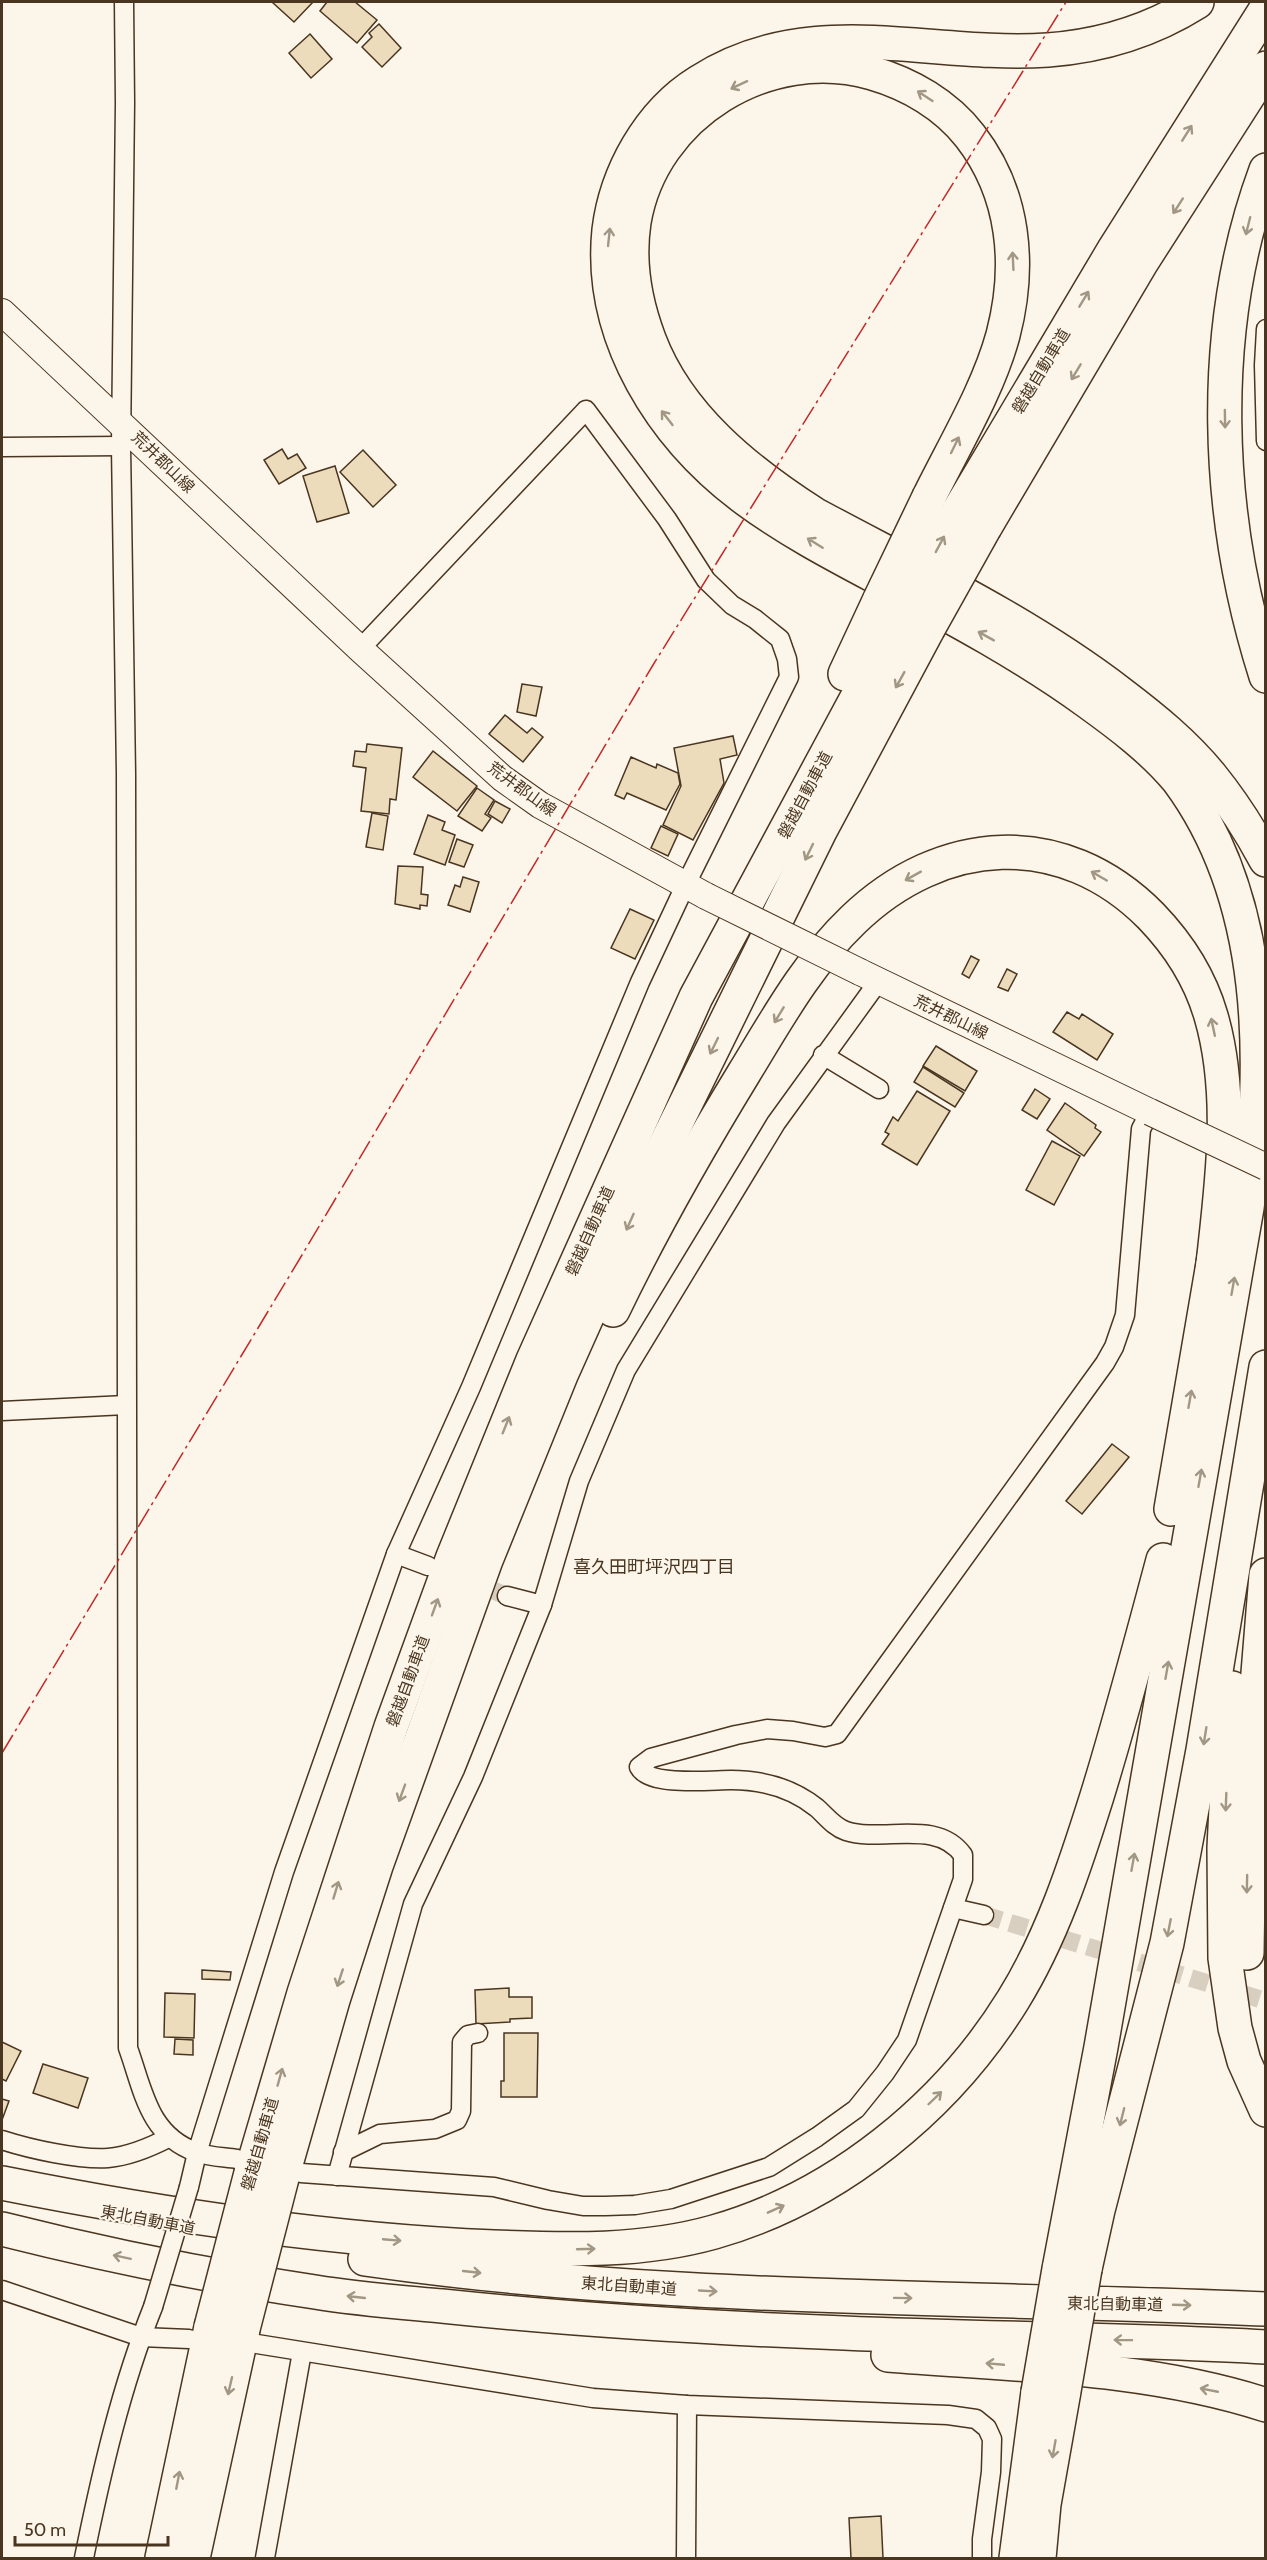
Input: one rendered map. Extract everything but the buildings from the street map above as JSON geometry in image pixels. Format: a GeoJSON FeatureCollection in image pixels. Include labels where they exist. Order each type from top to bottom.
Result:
{"type":"FeatureCollection","features":[{"type":"Feature","properties":{"kind":"highway"},"geometry":{"type":"LineString","coordinates":[[1070,2209],[1101,2047],[1247,1208],[1259,1101],[1260,1062],[1256,982],[1244,909],[1233,874],[1218,841],[1177,779],[1151,752],[1119,725],[1036,666],[990,638],[825,549],[781,522],[726,483],[690,447],[645,388],[628,356],[615,320],[609,286],[607,250],[611,218],[619,186],[632,157],[649,129],[672,103],[695,84],[724,67],[759,53],[791,45],[830,41],[869,41],[1005,51],[1077,47],[1109,41],[1143,30],[1173,17],[1197,2]]}},
{"type":"Feature","properties":{"kind":"highway","name":"磐越自動車道"},"geometry":{"type":"LineString","coordinates":[[971,519],[1115,248],[1266,9]]}},
{"type":"Feature","properties":{"kind":"highway"},"geometry":{"type":"LineString","coordinates":[[904,614],[929,497],[980,394],[1002,337],[1013,270],[1011,236],[1005,204],[995,176],[982,152],[963,127],[949,114],[916,91],[889,78],[860,69],[830,65],[803,66],[776,71],[752,79],[705,104],[685,123],[654,166],[642,192],[634,221],[632,254],[640,314],[649,341],[679,395],[698,419],[742,463],[789,497],[814,513],[1028,631],[1072,658],[1136,705],[1164,728],[1211,775],[1232,804],[1266,860]]}},
{"type":"Feature","properties":{"kind":"highway","name":"磐越自動車道"},"geometry":{"type":"LineString","coordinates":[[193,2559],[250,2337],[268,2171],[346,1861],[391,1727],[453,1557],[533,1360],[696,997],[774,809],[851,662],[904,614],[971,519],[1141,263],[1266,68]]}},
{"type":"Feature","properties":{"kind":"highway"},"geometry":{"type":"LineString","coordinates":[[1266,170],[1240,259],[1227,342],[1225,424],[1236,540],[1243,585],[1266,676]]}},
{"type":"Feature","properties":{"kind":"highway"},"geometry":{"type":"LineString","coordinates":[[1236,540],[1250,597],[1266,644]]}},
{"type":"Feature","properties":{"kind":"highway","name":"磐越自動車道"},"geometry":{"type":"LineString","coordinates":[[162,2559],[200,2333],[268,2171],[333,2000],[375,1866],[486,1560],[561,1375],[650,1176],[820,831],[904,614]]}},
{"type":"Feature","properties":{"kind":"highway"},"geometry":{"type":"LineString","coordinates":[[1016,2559],[1051,2392],[1072,2269],[1070,2209],[1090,2065],[1109,1878],[1232,1161],[1239,1086],[1234,974],[1220,903],[1195,837],[1178,807],[1158,780],[1103,722],[1036,666]]}},
{"type":"Feature","properties":{"kind":"highway"},"geometry":{"type":"LineString","coordinates":[[421,1737],[496,1564],[580,1380],[625,1285],[682,1178],[800,980],[853,920],[898,884],[925,869],[980,854],[1035,853],[1064,860],[1118,887],[1164,930],[1184,956],[1200,986],[1211,1016],[1218,1047],[1223,1112],[1223,1153],[1212,1273]]}},
{"type":"Feature","properties":{"kind":"highway"},"geometry":{"type":"LineString","coordinates":[[1072,2269],[1098,2210],[1167,1942],[1203,1750],[1266,1367]]}},
{"type":"Feature","properties":{"kind":"highway"},"geometry":{"type":"LineString","coordinates":[[1248,1471],[1230,1717],[1223,1904],[1225,1959],[1235,2028],[1244,2061],[1266,2110]]}},
{"type":"Feature","properties":{"kind":"highway"},"geometry":{"type":"LineString","coordinates":[[2,2184],[108,2202],[360,2238],[529,2248],[625,2247],[671,2242],[712,2233],[792,2202],[868,2155],[937,2097],[967,2065],[1015,1998],[1054,1919],[1072,1871],[1118,1726],[1163,1560]]}},
{"type":"Feature","properties":{"kind":"highway"},"geometry":{"type":"LineString","coordinates":[[1266,1575],[1250,1771],[1246,1917],[1251,2019],[1259,2069],[1266,2090]]}},
{"type":"Feature","properties":{"kind":"highway","name":"東北自動車道"},"geometry":{"type":"LineString","coordinates":[[2,2184],[72,2204],[326,2253],[405,2265],[562,2282],[845,2297],[1266,2309]]}},
{"type":"Feature","properties":{"kind":"highway"},"geometry":{"type":"LineString","coordinates":[[2,2229],[143,2262],[317,2293],[581,2319],[845,2351],[1100,2373],[1232,2394],[1266,2405]]}},
{"type":"Feature","properties":{"kind":"highway"},"geometry":{"type":"LineString","coordinates":[[581,2319],[844,2333],[1164,2341],[1266,2347]]}},
{"type":"Feature","properties":{"kind":"highway"},"geometry":{"type":"LineString","coordinates":[[1039,2559],[1051,2392]]}},
{"type":"Feature","properties":{"kind":"main road","name":"荒井郡山線"},"geometry":{"type":"LineString","coordinates":[[2,312],[122,435],[512,785],[540,805],[695,891],[1266,1167]]}},
{"type":"Feature","properties":{"kind":"street"},"geometry":{"type":"LineString","coordinates":[[124,2],[122,435],[126,774],[128,2048],[142,2096],[159,2125],[170,2137],[197,2152],[268,2171],[494,2187],[583,2206],[615,2206],[671,2199],[770,2167],[856,2109],[885,2073],[907,2040],[963,1879],[964,1861],[958,1848],[941,1838],[926,1835],[879,1835],[846,1831],[807,1800],[780,1787],[756,1781],[683,1783],[644,1773],[639,1767],[651,1758],[736,1735],[767,1730],[793,1731],[825,1737],[837,1734],[1105,1363],[1114,1347],[1125,1315],[1141,1129],[1150,1112]]}},
{"type":"Feature","properties":{"kind":"street"},"geometry":{"type":"LineString","coordinates":[[1266,329],[1264,365],[1266,441]]}},
{"type":"Feature","properties":{"kind":"street"},"geometry":{"type":"LineString","coordinates":[[84,2559],[110,2445],[141,2337],[153,2307],[189,2187],[197,2152],[284,1872],[396,1554],[471,1387],[640,982],[695,891],[789,677],[787,658],[780,639],[755,619],[732,605],[706,580],[667,519],[586,410],[360,649]]}},
{"type":"Feature","properties":{"kind":"street"},"geometry":{"type":"LineString","coordinates":[[2,447],[122,435]]}},
{"type":"Feature","properties":{"kind":"street"},"geometry":{"type":"LineString","coordinates":[[337,2176],[413,1904],[472,1777],[542,1605],[579,1481],[626,1370],[722,1208],[823,1055],[869,977]]}},
{"type":"Feature","properties":{"kind":"street"},"geometry":{"type":"LineString","coordinates":[[823,1055],[879,1089]]}},
{"type":"Feature","properties":{"kind":"street"},"geometry":{"type":"LineString","coordinates":[[2,1411],[126,1405]]}},
{"type":"Feature","properties":{"kind":"street"},"geometry":{"type":"LineString","coordinates":[[396,1554],[428,1566]]}},
{"type":"Feature","properties":{"kind":"street"},"geometry":{"type":"LineString","coordinates":[[507,1596],[542,1605]]}},
{"type":"Feature","properties":{"kind":"street"},"geometry":{"type":"LineString","coordinates":[[952,1908],[984,1915]]}},
{"type":"Feature","properties":{"kind":"street"},"geometry":{"type":"LineString","coordinates":[[343,2152],[380,2134],[435,2129],[457,2120],[461,2111],[462,2042],[468,2035],[478,2033]]}},
{"type":"Feature","properties":{"kind":"street"},"geometry":{"type":"LineString","coordinates":[[2,2140],[23,2146],[108,2158],[150,2147],[170,2137]]}},
{"type":"Feature","properties":{"kind":"street"},"geometry":{"type":"LineString","coordinates":[[2,2290],[141,2337],[200,2333]]}},
{"type":"Feature","properties":{"kind":"street"},"geometry":{"type":"LineString","coordinates":[[250,2337],[302,2352],[593,2398],[687,2405],[948,2415],[981,2421],[992,2439],[991,2472],[981,2539],[982,2559]]}},
{"type":"Feature","properties":{"kind":"street"},"geometry":{"type":"LineString","coordinates":[[266,2559],[302,2352]]}},
{"type":"Feature","properties":{"kind":"street"},"geometry":{"type":"LineString","coordinates":[[686,2559],[687,2405]]}},
{"type":"Feature","properties":{"kind":"tunnel"},"geometry":{"type":"LineString","coordinates":[[469,1581],[507,1596]]}},
{"type":"Feature","properties":{"kind":"tunnel"},"geometry":{"type":"LineString","coordinates":[[984,1915],[1266,2001]]}},
{"type":"Feature","properties":{"kind":"power"},"geometry":{"type":"LineString","coordinates":[[2,1753],[653,665],[1066,2]]}},
{"type":"Feature","properties":{"kind":"district","name":"喜久田町坪沢四丁目"},"geometry":{"type":"Point","coordinates":[654,1567]}}]}
